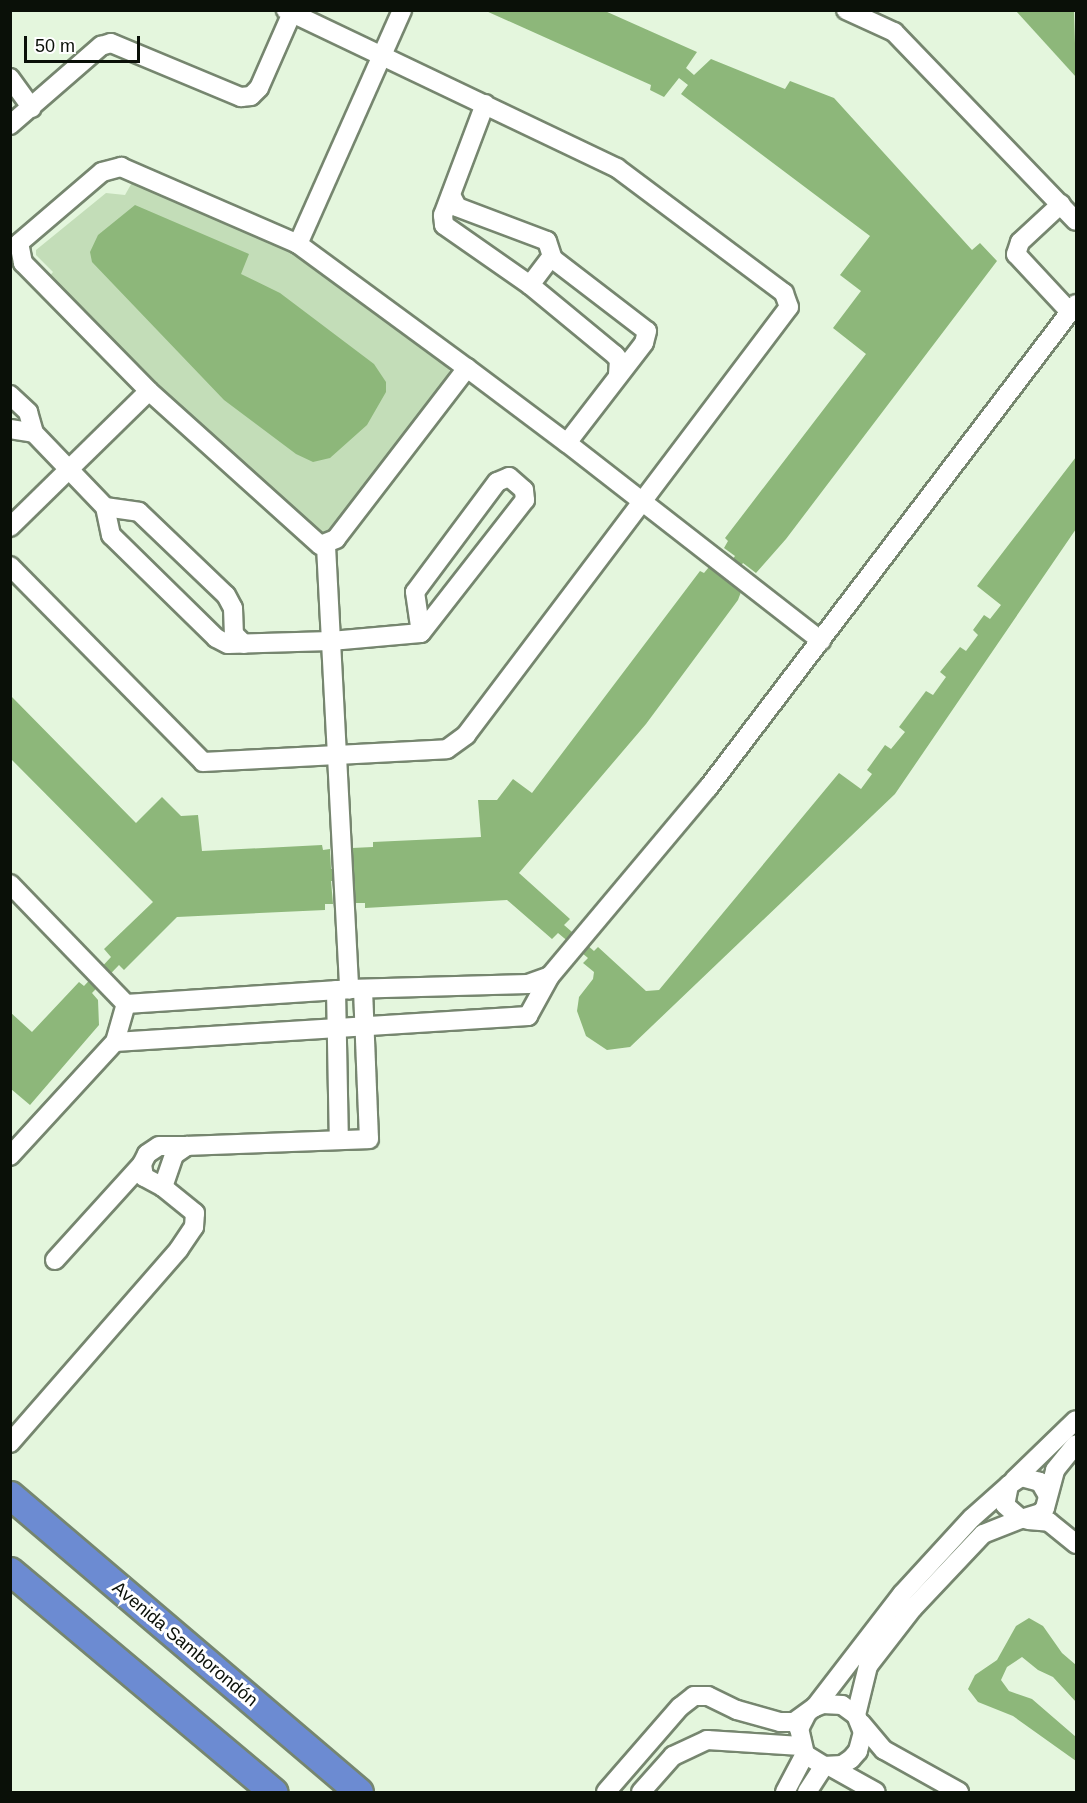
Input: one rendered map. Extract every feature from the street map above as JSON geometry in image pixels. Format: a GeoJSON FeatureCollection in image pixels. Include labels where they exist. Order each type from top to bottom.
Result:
{"type":"FeatureCollection","features":[{"type":"Feature","properties":{"kind":"highway","name":"Avenida Samborondón"},"geometry":{"type":"LineString","coordinates":[[10,1495],[359,1792]]}},
{"type":"Feature","properties":{"kind":"highway"},"geometry":{"type":"LineString","coordinates":[[10,1571],[273,1792]]}},
{"type":"Feature","properties":{"kind":"street"},"geometry":{"type":"LineString","coordinates":[[298,244],[402,10]]}},
{"type":"Feature","properties":{"kind":"street"},"geometry":{"type":"LineString","coordinates":[[846,10],[894,32],[1077,221]]}},
{"type":"Feature","properties":{"kind":"street"},"geometry":{"type":"LineString","coordinates":[[10,125],[102,46],[111,43],[241,97],[251,96],[259,88],[289,12],[617,168],[788,296],[786,312],[643,502],[460,742],[447,749],[203,762],[10,566]]}},
{"type":"Feature","properties":{"kind":"street"},"geometry":{"type":"LineString","coordinates":[[10,78],[32,108]]}},
{"type":"Feature","properties":{"kind":"street"},"geometry":{"type":"LineString","coordinates":[[485,104],[443,215],[444,225],[530,285],[615,355],[619,360],[618,375]]}},
{"type":"Feature","properties":{"kind":"street"},"geometry":{"type":"LineString","coordinates":[[467,368],[336,540],[326,546],[315,543],[149,391],[23,263],[15,243],[102,172],[120,167],[298,244],[467,368],[567,443],[821,641]]}},
{"type":"Feature","properties":{"kind":"street"},"geometry":{"type":"LineString","coordinates":[[451,195],[457,207],[547,241],[552,256],[646,331],[644,343],[567,443]]}},
{"type":"Feature","properties":{"kind":"street"},"geometry":{"type":"LineString","coordinates":[[115,1042],[520,1020],[534,1010],[550,976],[708,788],[1073,308],[1016,254],[1020,242],[1061,204]]}},
{"type":"Feature","properties":{"kind":"street"},"geometry":{"type":"LineString","coordinates":[[530,285],[552,256]]}},
{"type":"Feature","properties":{"kind":"street"},"geometry":{"type":"LineString","coordinates":[[10,527],[149,391]]}},
{"type":"Feature","properties":{"kind":"street"},"geometry":{"type":"LineString","coordinates":[[10,394],[28,412],[34,433],[105,507],[108,531],[216,638],[228,644],[331,642],[421,633],[525,500],[524,490],[509,477],[497,482],[415,592],[421,633]]}},
{"type":"Feature","properties":{"kind":"street"},"geometry":{"type":"LineString","coordinates":[[10,429],[34,433]]}},
{"type":"Feature","properties":{"kind":"street"},"geometry":{"type":"LineString","coordinates":[[105,507],[139,512],[226,595],[233,608],[234,634],[244,644]]}},
{"type":"Feature","properties":{"kind":"street"},"geometry":{"type":"LineString","coordinates":[[55,1260],[142,1164],[147,1154],[159,1146],[369,1138],[366,1029],[349,990],[326,546]]}},
{"type":"Feature","properties":{"kind":"street"},"geometry":{"type":"LineString","coordinates":[[10,884],[112,986],[126,1004]]}},
{"type":"Feature","properties":{"kind":"street"},"geometry":{"type":"LineString","coordinates":[[126,1004],[349,990],[528,984],[550,976]]}},
{"type":"Feature","properties":{"kind":"street"},"geometry":{"type":"LineString","coordinates":[[339,1140],[335,1030],[349,990]]}},
{"type":"Feature","properties":{"kind":"street"},"geometry":{"type":"LineString","coordinates":[[10,1156],[115,1042],[126,1004]]}},
{"type":"Feature","properties":{"kind":"street"},"geometry":{"type":"LineString","coordinates":[[163,1187],[174,1155],[187,1146]]}},
{"type":"Feature","properties":{"kind":"street"},"geometry":{"type":"LineString","coordinates":[[10,1443],[179,1249],[194,1227],[195,1213],[163,1187],[152,1184],[144,1177],[142,1164]]}},
{"type":"Feature","properties":{"kind":"street"},"geometry":{"type":"LineString","coordinates":[[785,1792],[803,1750],[799,1729],[811,1710],[902,1594],[972,1518],[1077,1420]]}},
{"type":"Feature","properties":{"kind":"street"},"geometry":{"type":"LineString","coordinates":[[807,1792],[828,1766],[851,1759],[858,1751],[862,1678],[877,1652],[983,1534],[1041,1514],[1055,1470],[1077,1444]]}},
{"type":"Feature","properties":{"kind":"street"},"geometry":{"type":"LineString","coordinates":[[1011,1482],[1034,1478],[1047,1497],[1048,1512],[1058,1528]]}},
{"type":"Feature","properties":{"kind":"street"},"geometry":{"type":"LineString","coordinates":[[1011,1482],[1005,1505],[1024,1520],[1042,1520],[1058,1528],[1077,1544]]}},
{"type":"Feature","properties":{"kind":"street"},"geometry":{"type":"LineString","coordinates":[[606,1792],[686,1700],[702,1696],[715,1699],[737,1710],[780,1722],[794,1722],[811,1710],[833,1703],[859,1719],[884,1750],[959,1792]]}},
{"type":"Feature","properties":{"kind":"street"},"geometry":{"type":"LineString","coordinates":[[632,1763],[646,1785],[673,1756],[707,1740],[721,1730],[726,1719],[724,1708],[715,1699]]}},
{"type":"Feature","properties":{"kind":"street"},"geometry":{"type":"LineString","coordinates":[[707,1740],[803,1750],[876,1792]]}},
{"type":"Feature","properties":{"kind":"shaded area"},"geometry":{"type":"Polygon","coordinates":[[[486,11],[605,11],[697,52],[686,68],[694,75],[711,59],[785,89],[790,81],[834,98],[972,250],[980,243],[997,261],[786,539],[756,573],[743,563],[729,582],[741,592],[738,600],[646,724],[519,873],[570,919],[564,925],[594,951],[598,947],[646,991],[659,990],[839,773],[861,789],[872,774],[867,770],[885,745],[891,749],[905,732],[899,727],[926,691],[933,695],[946,677],[940,672],[960,647],[966,651],[978,635],[973,630],[984,615],[990,619],[1001,605],[977,586],[1076,457],[1076,529],[895,794],[630,1047],[607,1050],[586,1036],[577,1011],[579,997],[593,979],[594,972],[583,963],[588,958],[558,933],[552,939],[507,900],[365,908],[365,903],[355,903],[354,880],[331,881],[333,904],[325,904],[325,910],[177,917],[124,970],[119,965],[92,993],[98,1000],[99,1025],[30,1105],[11,1089],[10,1012],[32,1032],[79,982],[84,986],[111,957],[104,949],[153,902],[11,759],[11,696],[136,823],[162,797],[181,816],[198,815],[202,851],[322,845],[323,850],[330,849],[331,869],[353,869],[352,848],[373,847],[373,842],[481,837],[478,800],[497,800],[513,779],[532,793],[700,571],[704,573],[709,567],[720,576],[735,556],[724,548],[728,541],[725,538],[866,354],[833,328],[861,291],[840,275],[870,236],[681,94],[688,85],[679,78],[664,97],[650,90],[651,85],[486,11]]]}},
{"type":"Feature","properties":{"kind":"shaded area"},"geometry":{"type":"Polygon","coordinates":[[[1016,11],[1074,11],[1076,77],[1016,11]]]}},
{"type":"Feature","properties":{"kind":"shaded area"},"geometry":{"type":"Polygon","coordinates":[[[134,179],[311,260],[450,365],[449,376],[335,528],[321,534],[162,390],[47,279],[53,272],[36,255],[36,250],[106,193],[125,195],[134,179]]]}},
{"type":"Feature","properties":{"kind":"shaded area"},"geometry":{"type":"Polygon","coordinates":[[[135,205],[249,254],[241,274],[280,293],[374,364],[386,382],[386,392],[367,425],[330,458],[313,462],[296,454],[224,400],[92,262],[90,252],[98,235],[135,205]]]}},
{"type":"Feature","properties":{"kind":"shaded area"},"geometry":{"type":"Polygon","coordinates":[[[1029,1618],[1043,1626],[1062,1653],[1076,1665],[1076,1702],[1053,1677],[1038,1670],[1022,1657],[1007,1667],[1001,1680],[1009,1691],[1032,1699],[1076,1737],[1076,1761],[1013,1716],[978,1702],[968,1689],[975,1675],[997,1660],[1016,1626],[1029,1618]]]}}]}
